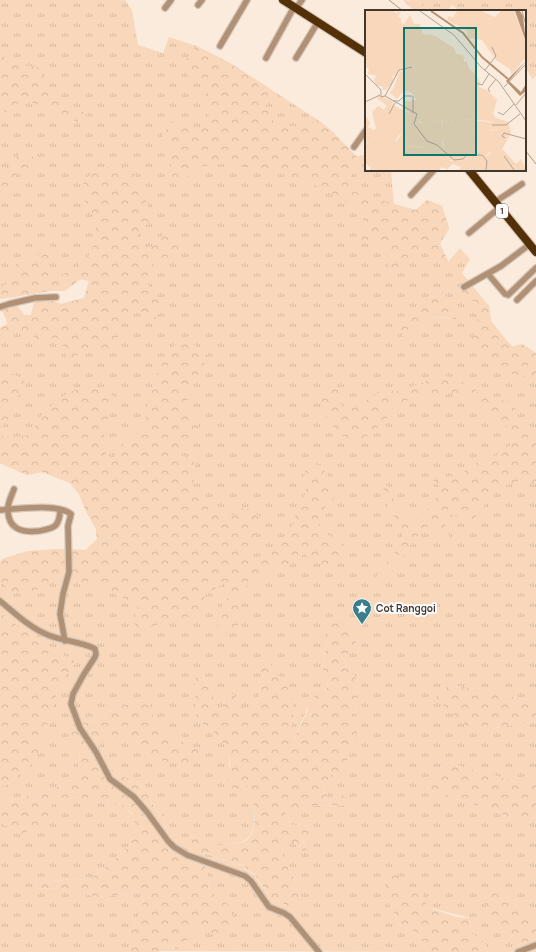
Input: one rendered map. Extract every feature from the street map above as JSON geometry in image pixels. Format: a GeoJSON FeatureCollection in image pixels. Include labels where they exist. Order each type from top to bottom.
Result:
{"type":"FeatureCollection","features":[{"type":"Feature","properties":{"kind":"highway"},"geometry":{"type":"LineString","coordinates":[[285,1],[365,52]]}},
{"type":"Feature","properties":{"kind":"highway","name":"1"},"geometry":{"type":"LineString","coordinates":[[470,171],[536,252]]}},
{"type":"Feature","properties":{"kind":"street"},"geometry":{"type":"LineString","coordinates":[[165,8],[171,0]]}},
{"type":"Feature","properties":{"kind":"street"},"geometry":{"type":"LineString","coordinates":[[198,6],[202,0]]}},
{"type":"Feature","properties":{"kind":"street"},"geometry":{"type":"LineString","coordinates":[[220,46],[241,13],[247,0]]}},
{"type":"Feature","properties":{"kind":"street"},"geometry":{"type":"LineString","coordinates":[[266,58],[295,8],[302,0]]}},
{"type":"Feature","properties":{"kind":"street"},"geometry":{"type":"LineString","coordinates":[[296,58],[318,22]]}},
{"type":"Feature","properties":{"kind":"street"},"geometry":{"type":"LineString","coordinates":[[354,147],[365,131]]}},
{"type":"Feature","properties":{"kind":"street"},"geometry":{"type":"LineString","coordinates":[[411,195],[433,171]]}},
{"type":"Feature","properties":{"kind":"street"},"geometry":{"type":"LineString","coordinates":[[469,232],[497,205],[522,184]]}},
{"type":"Feature","properties":{"kind":"street"},"geometry":{"type":"LineString","coordinates":[[464,287],[488,274],[530,244]]}},
{"type":"Feature","properties":{"kind":"street"},"geometry":{"type":"LineString","coordinates":[[488,274],[505,294],[508,295],[536,268]]}},
{"type":"Feature","properties":{"kind":"street"},"geometry":{"type":"LineString","coordinates":[[517,300],[536,281]]}},
{"type":"Feature","properties":{"kind":"street"},"geometry":{"type":"LineString","coordinates":[[0,307],[34,298],[56,297]]}},
{"type":"Feature","properties":{"kind":"street"},"geometry":{"type":"LineString","coordinates":[[14,489],[7,510],[12,526],[28,532],[52,528],[59,518],[60,510]]}},
{"type":"Feature","properties":{"kind":"street"},"geometry":{"type":"LineString","coordinates":[[0,510],[28,508],[68,511],[71,514],[68,526],[69,572],[63,594],[60,614],[65,641]]}},
{"type":"Feature","properties":{"kind":"street"},"geometry":{"type":"LineString","coordinates":[[0,601],[39,631],[65,641],[95,649],[95,657],[73,694],[71,704],[80,728],[96,752],[110,779],[134,797],[168,841],[174,846],[187,855],[245,876],[251,881],[269,908],[284,913],[290,917],[319,952]]}},
{"type":"Feature","properties":{"kind":"street"},"geometry":{"type":"LineString","coordinates":[[518,952],[536,945]]}},
{"type":"Feature","properties":{"kind":"green space"},"geometry":{"type":"Polygon","coordinates":[[[0,0],[125,0],[132,10],[138,45],[163,53],[169,37],[196,46],[230,63],[318,120],[332,131],[356,157],[365,154],[365,171],[391,171],[394,205],[416,210],[427,200],[442,206],[449,228],[440,244],[448,262],[460,248],[470,259],[462,273],[489,306],[491,321],[512,347],[522,344],[536,353],[536,702],[476,689],[449,685],[474,732],[536,721],[536,779],[522,783],[445,762],[427,789],[529,823],[536,814],[536,921],[508,900],[501,888],[502,932],[517,939],[527,952],[488,952],[484,942],[471,933],[470,918],[427,907],[403,895],[387,899],[399,924],[417,933],[428,952],[158,951],[162,942],[175,949],[191,928],[205,932],[209,891],[208,875],[200,852],[241,865],[254,875],[272,900],[281,902],[293,910],[300,900],[295,879],[284,860],[281,850],[286,843],[294,843],[301,851],[307,851],[303,840],[311,835],[311,829],[303,830],[286,819],[284,808],[291,806],[301,809],[311,806],[352,805],[327,798],[324,787],[331,775],[355,716],[358,695],[347,669],[345,656],[353,648],[326,620],[328,637],[322,668],[328,679],[327,689],[307,709],[293,742],[290,740],[291,727],[260,676],[259,697],[254,710],[245,711],[234,694],[225,695],[223,711],[220,715],[213,707],[213,690],[205,684],[202,674],[197,720],[211,730],[223,742],[229,754],[230,768],[247,785],[252,796],[254,823],[252,832],[248,838],[242,842],[225,845],[205,845],[197,837],[189,838],[177,849],[163,835],[166,819],[151,803],[146,789],[102,764],[95,749],[104,741],[123,733],[143,745],[151,758],[156,729],[148,700],[129,701],[94,720],[72,727],[80,750],[78,774],[55,788],[0,804],[0,787],[7,785],[35,761],[60,682],[77,662],[50,649],[0,613],[0,563],[2,559],[28,551],[58,549],[86,550],[97,539],[96,529],[79,494],[70,483],[42,472],[27,475],[0,463],[0,328],[8,324],[2,310],[17,305],[24,315],[31,315],[34,302],[53,301],[61,304],[84,298],[89,281],[81,279],[64,291],[49,291],[0,299],[0,0]],[[442,292],[425,298],[413,313],[403,337],[413,327],[426,319],[444,318],[454,320],[460,311],[442,292]]]}},
{"type":"Feature","properties":{"kind":"green space"},"geometry":{"type":"Polygon","coordinates":[[[403,0],[422,2],[428,10],[413,10],[403,0]]]}},
{"type":"Feature","properties":{"kind":"green space"},"geometry":{"type":"Polygon","coordinates":[[[404,0],[536,0],[536,76],[532,79],[528,71],[526,70],[526,10],[459,10],[452,5],[449,10],[428,10],[422,2],[404,0]]]}},
{"type":"Feature","properties":{"kind":"green space"},"geometry":{"type":"Polygon","coordinates":[[[196,46],[230,63],[269,88],[266,107],[276,126],[302,126],[318,120],[332,131],[357,157],[355,169],[348,187],[359,194],[416,210],[427,200],[442,206],[449,228],[440,244],[449,263],[425,253],[408,257],[389,276],[388,257],[380,243],[359,239],[365,212],[325,189],[274,171],[227,163],[199,167],[177,184],[170,172],[172,152],[162,136],[171,121],[181,126],[201,127],[209,121],[208,111],[200,101],[207,95],[209,87],[192,80],[182,69],[183,64],[196,46]]]}},
{"type":"Feature","properties":{"kind":"green space"},"geometry":{"type":"Polygon","coordinates":[[[0,51],[7,61],[21,65],[38,67],[43,76],[39,88],[49,92],[61,105],[81,110],[90,119],[89,126],[68,118],[56,117],[36,103],[14,105],[6,112],[0,109],[0,51]]]}},
{"type":"Feature","properties":{"kind":"green space"},"geometry":{"type":"Polygon","coordinates":[[[20,153],[36,158],[29,170],[16,176],[16,189],[6,199],[0,199],[0,171],[15,160],[20,153]]]}},
{"type":"Feature","properties":{"kind":"green space"},"geometry":{"type":"Polygon","coordinates":[[[121,166],[131,170],[146,191],[146,204],[152,212],[154,218],[139,230],[136,242],[144,254],[168,230],[177,232],[180,244],[178,256],[161,258],[153,265],[146,279],[154,297],[163,304],[156,319],[132,310],[115,328],[118,336],[107,355],[103,348],[84,349],[68,364],[61,339],[52,338],[47,345],[34,338],[32,330],[18,332],[12,331],[0,338],[0,328],[8,324],[2,310],[17,305],[24,315],[31,315],[34,302],[53,301],[61,304],[84,298],[89,281],[81,279],[64,291],[49,291],[0,299],[0,288],[11,281],[9,274],[21,258],[33,260],[50,245],[54,253],[46,270],[49,276],[59,278],[86,260],[98,237],[91,207],[83,199],[82,192],[84,181],[93,172],[109,167],[121,166]]]}},
{"type":"Feature","properties":{"kind":"green space"},"geometry":{"type":"Polygon","coordinates":[[[470,284],[489,306],[491,321],[511,347],[522,344],[536,353],[536,383],[529,373],[520,378],[495,365],[475,350],[472,338],[479,315],[477,305],[461,291],[470,284]]]}},
{"type":"Feature","properties":{"kind":"green space"},"geometry":{"type":"Polygon","coordinates":[[[442,292],[460,311],[455,320],[439,317],[426,320],[421,322],[404,337],[400,329],[425,298],[442,292]]]}},
{"type":"Feature","properties":{"kind":"green space"},"geometry":{"type":"Polygon","coordinates":[[[188,336],[195,346],[206,354],[203,370],[192,386],[187,401],[187,411],[194,418],[199,427],[182,450],[186,459],[195,463],[193,492],[199,499],[223,514],[235,515],[243,508],[253,510],[260,517],[255,523],[256,535],[245,557],[251,560],[268,553],[283,539],[294,523],[297,506],[302,504],[306,490],[303,480],[306,469],[314,464],[321,465],[328,477],[327,488],[336,496],[326,506],[317,521],[323,532],[348,548],[340,561],[328,569],[304,554],[286,568],[268,568],[261,583],[247,586],[238,602],[243,614],[238,625],[224,633],[217,625],[218,612],[229,596],[234,583],[227,582],[206,594],[196,615],[137,630],[134,621],[138,605],[95,586],[71,580],[60,580],[47,582],[30,595],[11,592],[1,581],[0,563],[2,559],[28,551],[58,549],[86,550],[97,539],[96,529],[79,494],[70,483],[42,472],[27,475],[0,463],[0,429],[3,438],[30,435],[42,414],[61,397],[85,385],[98,388],[116,397],[108,417],[104,434],[106,455],[113,458],[131,435],[144,431],[148,400],[161,364],[174,346],[188,336]]]}},
{"type":"Feature","properties":{"kind":"green space"},"geometry":{"type":"Polygon","coordinates":[[[0,368],[22,378],[26,385],[15,402],[7,421],[0,429],[0,368]]]}},
{"type":"Feature","properties":{"kind":"green space"},"geometry":{"type":"Polygon","coordinates":[[[441,376],[454,377],[471,387],[488,400],[495,402],[502,400],[512,402],[518,413],[518,425],[533,432],[536,430],[536,484],[516,482],[507,485],[492,496],[473,519],[460,518],[451,514],[445,524],[451,541],[442,540],[436,530],[426,526],[392,572],[382,580],[375,583],[378,572],[402,544],[402,526],[391,513],[383,496],[384,485],[388,486],[392,497],[398,506],[415,521],[430,506],[441,488],[431,478],[433,473],[442,477],[462,475],[475,463],[486,462],[511,445],[513,434],[507,426],[462,394],[450,393],[439,397],[412,398],[392,409],[387,418],[372,434],[358,440],[344,437],[336,432],[322,410],[321,400],[323,391],[336,385],[340,389],[341,394],[337,400],[342,406],[351,407],[373,397],[379,390],[386,389],[395,392],[441,376]]]}},
{"type":"Feature","properties":{"kind":"green space"},"geometry":{"type":"Polygon","coordinates":[[[0,613],[50,649],[77,662],[60,683],[35,761],[7,785],[0,787],[0,613]]]}},
{"type":"Feature","properties":{"kind":"green space"},"geometry":{"type":"Polygon","coordinates":[[[325,620],[352,626],[360,633],[353,648],[345,656],[347,669],[355,675],[358,696],[355,716],[359,726],[345,766],[338,775],[331,775],[324,787],[327,798],[342,795],[352,799],[352,805],[311,806],[301,809],[295,809],[291,806],[285,808],[286,819],[303,830],[311,829],[311,835],[303,841],[307,851],[301,851],[294,843],[286,843],[281,850],[284,860],[295,879],[300,900],[293,910],[281,902],[272,900],[255,875],[242,865],[200,852],[208,875],[209,891],[235,910],[230,924],[221,933],[205,932],[191,928],[185,948],[176,949],[162,942],[159,952],[128,952],[129,932],[140,913],[144,899],[140,893],[97,897],[61,889],[37,888],[36,883],[70,879],[89,880],[101,871],[123,852],[133,839],[135,828],[133,814],[123,805],[92,802],[77,797],[59,800],[51,805],[53,821],[18,835],[12,827],[5,826],[0,815],[0,804],[55,788],[78,774],[80,751],[67,741],[72,727],[94,720],[129,701],[149,700],[156,729],[199,750],[197,763],[189,766],[151,758],[143,745],[123,733],[104,741],[95,749],[102,764],[146,789],[151,803],[166,819],[163,835],[177,849],[189,838],[197,837],[205,845],[220,845],[241,843],[250,837],[255,824],[255,815],[250,792],[248,786],[234,790],[227,782],[230,767],[228,752],[220,739],[197,720],[194,685],[196,674],[202,674],[205,684],[213,690],[213,707],[220,714],[223,711],[225,695],[234,694],[245,710],[254,710],[259,697],[260,676],[264,664],[270,663],[291,693],[294,709],[290,740],[293,742],[316,692],[327,689],[328,679],[322,668],[328,637],[325,620]]]}},
{"type":"Feature","properties":{"kind":"green space"},"geometry":{"type":"Polygon","coordinates":[[[449,685],[476,689],[536,702],[536,721],[474,732],[435,698],[449,685]]]}},
{"type":"Feature","properties":{"kind":"green space"},"geometry":{"type":"Polygon","coordinates":[[[445,762],[522,783],[536,779],[536,814],[529,823],[427,789],[445,762]]]}},
{"type":"Feature","properties":{"kind":"green space"},"geometry":{"type":"Polygon","coordinates":[[[77,797],[92,802],[123,805],[133,815],[135,833],[133,839],[116,859],[89,880],[70,879],[36,883],[37,888],[61,889],[97,897],[140,893],[144,899],[140,913],[129,932],[129,951],[0,952],[0,815],[5,826],[59,800],[77,797]]]}},
{"type":"Feature","properties":{"kind":"green space"},"geometry":{"type":"Polygon","coordinates":[[[386,873],[397,874],[403,894],[420,888],[427,907],[456,917],[470,918],[471,933],[484,942],[488,952],[428,952],[417,933],[399,924],[387,899],[386,873]]]}},
{"type":"Feature","properties":{"kind":"green space"},"geometry":{"type":"Polygon","coordinates":[[[495,883],[501,888],[508,900],[536,921],[536,952],[527,952],[517,939],[502,932],[490,919],[486,902],[489,889],[495,883]]]}},
{"type":"Feature","properties":{"kind":"waterway"},"geometry":{"type":"LineString","coordinates":[[389,0],[402,10]]}},
{"type":"Feature","properties":{"kind":"waterway"},"geometry":{"type":"LineString","coordinates":[[526,151],[536,164]]}},
{"type":"Feature","properties":{"kind":"place","name":"Cot Ranggoi"},"geometry":{"type":"Point","coordinates":[362,625]}}]}
